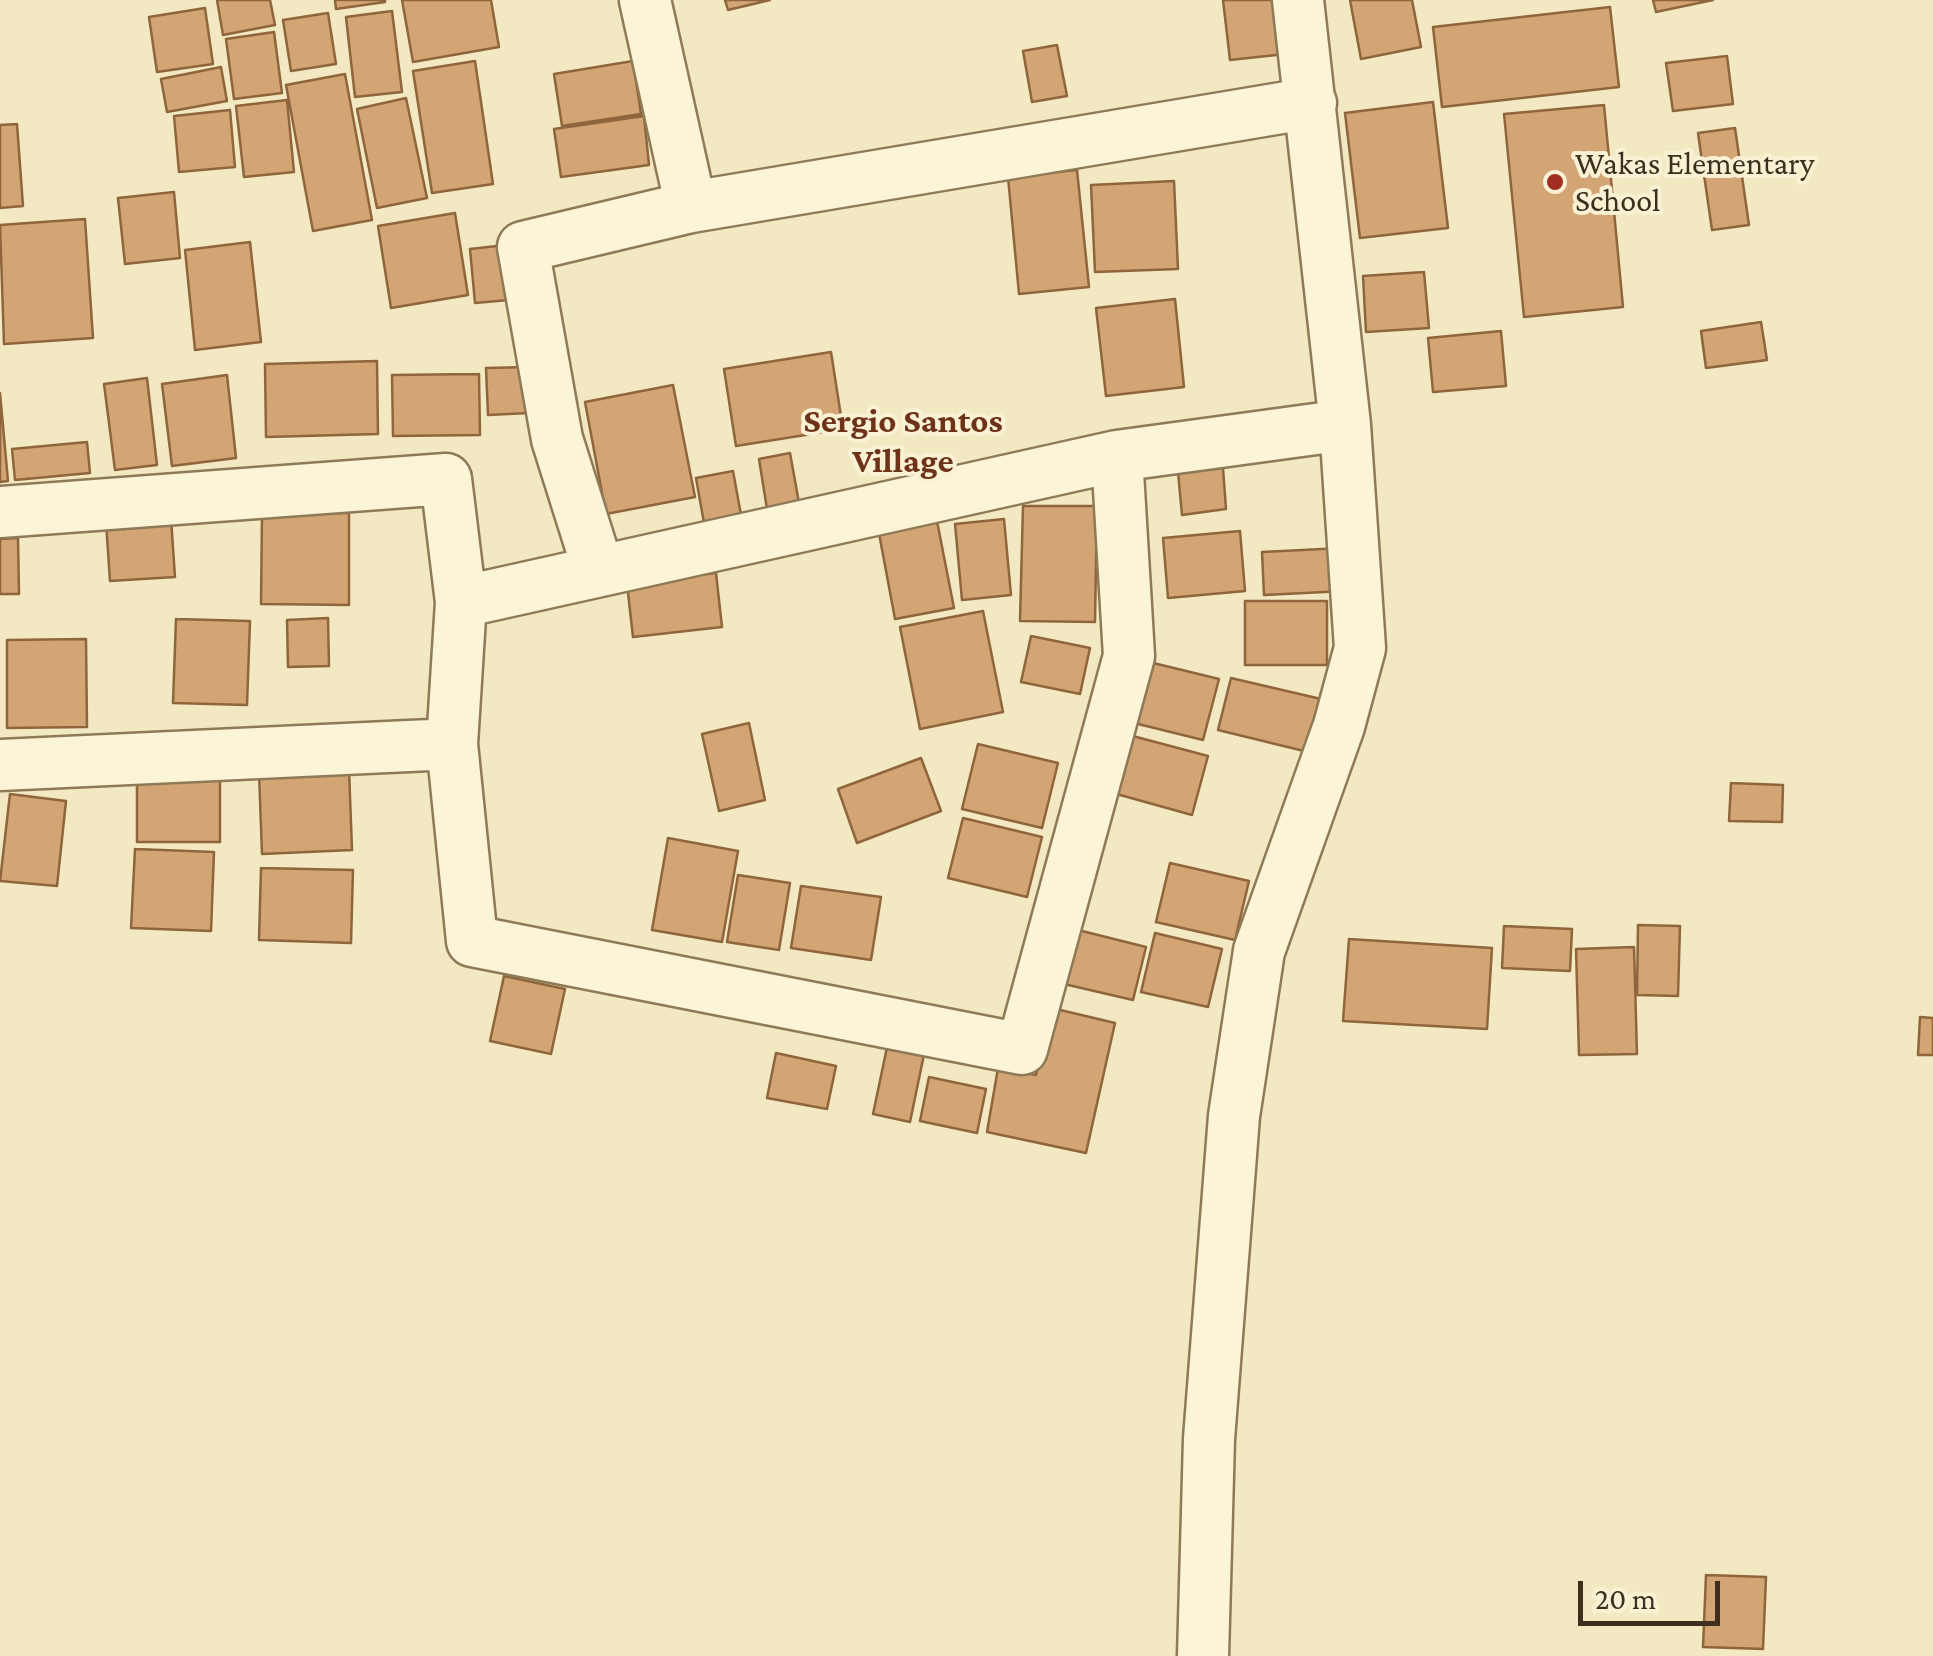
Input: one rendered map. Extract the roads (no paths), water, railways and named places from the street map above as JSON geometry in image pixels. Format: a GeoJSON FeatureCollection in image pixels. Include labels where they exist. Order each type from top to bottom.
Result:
{"type":"FeatureCollection","features":[{"type":"Feature","properties":{"kind":"street"},"geometry":{"type":"LineString","coordinates":[[645,0],[691,207]]}},
{"type":"Feature","properties":{"kind":"street"},"geometry":{"type":"LineString","coordinates":[[1203,1656],[1209,1439],[1234,1116],[1259,951],[1339,726],[1360,648],[1345,425],[1298,0]]}},
{"type":"Feature","properties":{"kind":"street"},"geometry":{"type":"LineString","coordinates":[[598,568],[556,439],[523,247],[691,207],[1312,103]]}},
{"type":"Feature","properties":{"kind":"street"},"geometry":{"type":"LineString","coordinates":[[460,602],[598,568],[1117,456],[1345,425]]}},
{"type":"Feature","properties":{"kind":"street"},"geometry":{"type":"LineString","coordinates":[[0,512],[446,479],[460,602],[452,744],[472,941],[1022,1050],[1129,656],[1117,456]]}},
{"type":"Feature","properties":{"kind":"street"},"geometry":{"type":"LineString","coordinates":[[0,765],[452,744]]}},
{"type":"Feature","properties":{"kind":"place","name":"Wakas Elementary School"},"geometry":{"type":"Point","coordinates":[1555,182]}},
{"type":"Feature","properties":{"kind":"district","name":"Sergio Santos Village"},"geometry":{"type":"Point","coordinates":[903,441]}}]}
